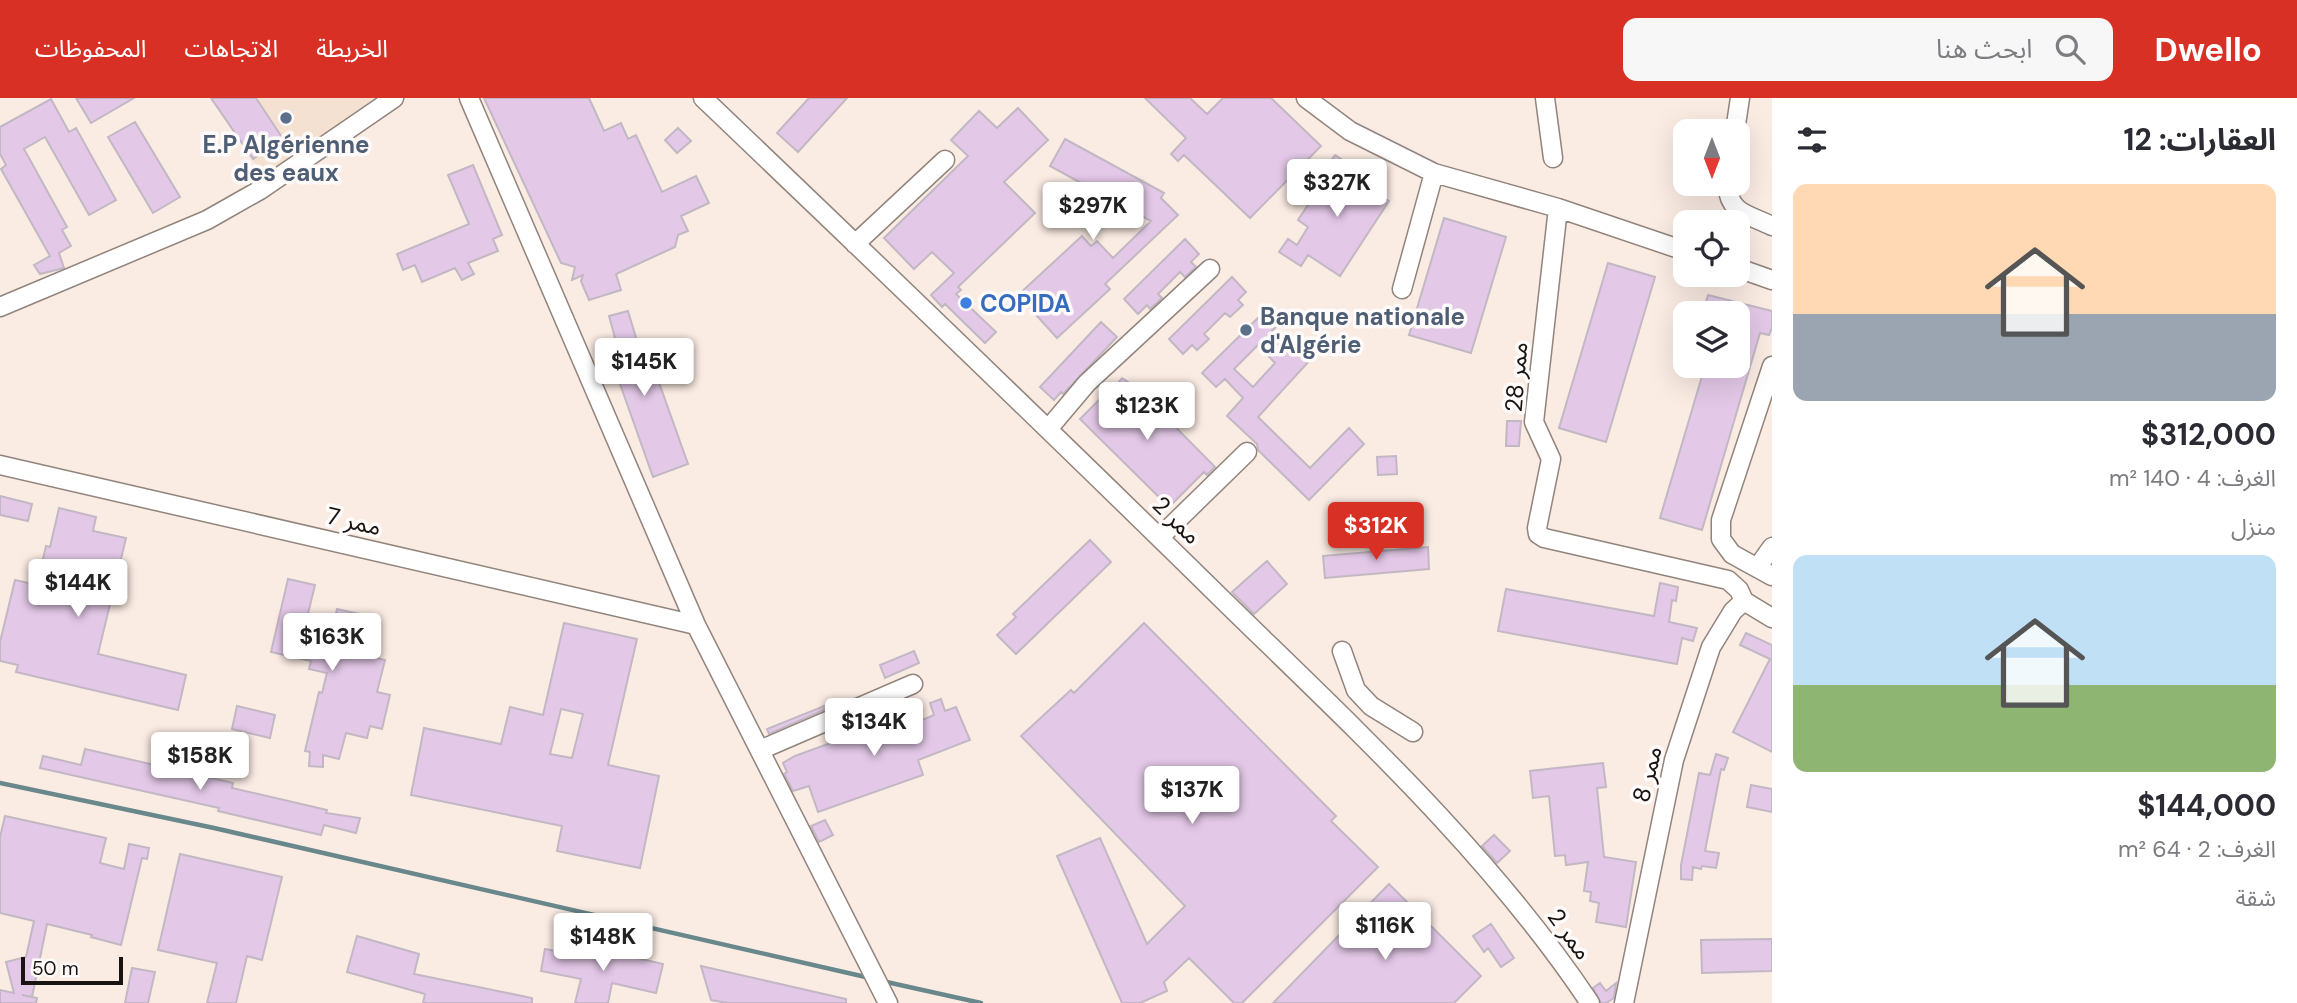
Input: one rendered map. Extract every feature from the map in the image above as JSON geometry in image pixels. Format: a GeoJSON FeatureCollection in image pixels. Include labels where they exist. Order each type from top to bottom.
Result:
{"type":"FeatureCollection","features":[{"type":"Feature","properties":{"kind":"lane"},"geometry":{"type":"LineString","coordinates":[[0,307],[207,220],[260,190],[394,98]]}},
{"type":"Feature","properties":{"kind":"lane"},"geometry":{"type":"LineString","coordinates":[[469,98],[696,625],[888,1003]]}},
{"type":"Feature","properties":{"kind":"lane","name":"ممر 2"},"geometry":{"type":"LineString","coordinates":[[703,98],[1049,428],[1397,769],[1531,920],[1590,1003]]}},
{"type":"Feature","properties":{"kind":"lane"},"geometry":{"type":"LineString","coordinates":[[1306,98],[1350,131],[1434,173],[1558,208],[1673,247]]}},
{"type":"Feature","properties":{"kind":"lane"},"geometry":{"type":"LineString","coordinates":[[1545,98],[1553,158]]}},
{"type":"Feature","properties":{"kind":"lane"},"geometry":{"type":"LineString","coordinates":[[1737,119],[1740,98]]}},
{"type":"Feature","properties":{"kind":"lane"},"geometry":{"type":"LineString","coordinates":[[855,244],[945,160]]}},
{"type":"Feature","properties":{"kind":"lane"},"geometry":{"type":"LineString","coordinates":[[1402,289],[1434,173]]}},
{"type":"Feature","properties":{"kind":"lane"},"geometry":{"type":"LineString","coordinates":[[1728,196],[1734,208],[1772,226]]}},
{"type":"Feature","properties":{"kind":"lane","name":"ممر 28"},"geometry":{"type":"LineString","coordinates":[[1558,208],[1534,422],[1551,459],[1538,534],[1544,538],[1728,580],[1739,590],[1744,600]]}},
{"type":"Feature","properties":{"kind":"lane"},"geometry":{"type":"LineString","coordinates":[[1049,428],[1087,383],[1210,269]]}},
{"type":"Feature","properties":{"kind":"lane"},"geometry":{"type":"LineString","coordinates":[[1750,272],[1772,280]]}},
{"type":"Feature","properties":{"kind":"lane"},"geometry":{"type":"LineString","coordinates":[[1772,366],[1721,520],[1721,539],[1731,554],[1765,572],[1772,547]]}},
{"type":"Feature","properties":{"kind":"lane"},"geometry":{"type":"LineString","coordinates":[[1160,537],[1247,452]]}},
{"type":"Feature","properties":{"kind":"lane","name":"ممر 7"},"geometry":{"type":"LineString","coordinates":[[0,466],[696,625]]}},
{"type":"Feature","properties":{"kind":"lane"},"geometry":{"type":"LineString","coordinates":[[1744,600],[1772,618]]}},
{"type":"Feature","properties":{"kind":"lane","name":"ممر 8"},"geometry":{"type":"LineString","coordinates":[[1624,1003],[1674,760],[1711,647],[1733,611],[1744,600]]}},
{"type":"Feature","properties":{"kind":"lane"},"geometry":{"type":"LineString","coordinates":[[1342,651],[1356,690],[1371,706],[1413,732]]}},
{"type":"Feature","properties":{"kind":"lane"},"geometry":{"type":"LineString","coordinates":[[760,750],[913,684]]}},
{"type":"Feature","properties":{"kind":"lane"},"geometry":{"type":"LineString","coordinates":[[1354,728],[1371,706]]}},
{"type":"Feature","properties":{"kind":"shaded area","name":"E.P Algérienne des eaux"},"geometry":{"type":"Polygon","coordinates":[[[211,98],[375,98],[264,176],[211,98]]]}},
{"type":"Feature","properties":{"kind":"building"},"geometry":{"type":"Polygon","coordinates":[[[76,98],[134,98],[91,123],[76,98]]]}},
{"type":"Feature","properties":{"kind":"building"},"geometry":{"type":"Polygon","coordinates":[[[211,98],[256,98],[283,139],[253,159],[211,98]]]}},
{"type":"Feature","properties":{"kind":"building"},"geometry":{"type":"Polygon","coordinates":[[[484,98],[589,98],[604,131],[621,123],[628,139],[636,135],[662,192],[696,176],[709,203],[681,216],[688,231],[678,235],[675,247],[616,274],[621,290],[589,300],[581,281],[583,275],[572,280],[575,267],[561,263],[484,98]]]}},
{"type":"Feature","properties":{"kind":"building"},"geometry":{"type":"Polygon","coordinates":[[[809,98],[847,98],[798,152],[777,133],[809,98]]]}},
{"type":"Feature","properties":{"kind":"building"},"geometry":{"type":"Polygon","coordinates":[[[1145,98],[1190,98],[1207,114],[1223,98],[1271,98],[1321,146],[1250,218],[1184,155],[1178,161],[1171,154],[1186,138],[1145,98]]]}},
{"type":"Feature","properties":{"kind":"building"},"geometry":{"type":"Polygon","coordinates":[[[51,99],[69,132],[76,128],[116,200],[89,215],[45,137],[24,149],[67,227],[62,230],[71,246],[59,253],[64,268],[40,274],[34,265],[50,256],[1,169],[6,165],[0,154],[0,127],[51,99]]]}},
{"type":"Feature","properties":{"kind":"building"},"geometry":{"type":"Polygon","coordinates":[[[1018,108],[1048,140],[1004,182],[1035,213],[958,287],[961,290],[956,294],[996,332],[985,343],[945,304],[942,307],[931,295],[954,273],[932,252],[914,269],[884,238],[968,156],[951,140],[979,111],[997,128],[1018,108]]]}},
{"type":"Feature","properties":{"kind":"building"},"geometry":{"type":"Polygon","coordinates":[[[135,122],[180,197],[153,213],[108,137],[135,122]]]}},
{"type":"Feature","properties":{"kind":"building"},"geometry":{"type":"Polygon","coordinates":[[[678,128],[691,141],[677,153],[665,140],[678,128]]]}},
{"type":"Feature","properties":{"kind":"building"},"geometry":{"type":"Polygon","coordinates":[[[1065,139],[1164,193],[1161,198],[1178,215],[1105,284],[1110,289],[1057,338],[1018,295],[1082,236],[1091,246],[1097,241],[1113,258],[1151,221],[1050,166],[1065,139]]]}},
{"type":"Feature","properties":{"kind":"building"},"geometry":{"type":"Polygon","coordinates":[[[1335,155],[1362,173],[1357,181],[1389,201],[1340,276],[1308,255],[1301,266],[1279,252],[1288,239],[1297,245],[1308,227],[1298,220],[1329,173],[1325,169],[1335,155]]]}},
{"type":"Feature","properties":{"kind":"building"},"geometry":{"type":"Polygon","coordinates":[[[473,165],[502,235],[493,239],[498,251],[468,263],[474,274],[462,280],[455,268],[422,282],[415,265],[403,270],[397,254],[469,224],[448,175],[473,165]]]}},
{"type":"Feature","properties":{"kind":"building"},"geometry":{"type":"Polygon","coordinates":[[[1444,218],[1506,237],[1471,353],[1409,335],[1444,218]]]}},
{"type":"Feature","properties":{"kind":"building"},"geometry":{"type":"Polygon","coordinates":[[[1185,239],[1199,254],[1191,262],[1196,267],[1185,277],[1180,272],[1158,294],[1162,298],[1150,309],[1147,305],[1138,314],[1124,299],[1185,239]]]}},
{"type":"Feature","properties":{"kind":"building"},"geometry":{"type":"Polygon","coordinates":[[[1608,263],[1655,277],[1606,442],[1559,428],[1608,263]]]}},
{"type":"Feature","properties":{"kind":"building"},"geometry":{"type":"Polygon","coordinates":[[[1232,277],[1246,292],[1238,300],[1243,305],[1230,317],[1225,313],[1204,334],[1209,339],[1197,350],[1192,345],[1183,354],[1169,339],[1232,277]]]}},
{"type":"Feature","properties":{"kind":"building"},"geometry":{"type":"Polygon","coordinates":[[[1708,295],[1732,301],[1706,301],[1708,295]]]}},
{"type":"Feature","properties":{"kind":"building"},"geometry":{"type":"Polygon","coordinates":[[[1750,306],[1772,311],[1772,328],[1769,335],[1760,333],[1750,367],[1750,306]]]}},
{"type":"Feature","properties":{"kind":"building"},"geometry":{"type":"Polygon","coordinates":[[[628,311],[640,351],[647,349],[688,464],[653,477],[609,353],[604,355],[599,345],[615,338],[609,316],[628,311]]]}},
{"type":"Feature","properties":{"kind":"building"},"geometry":{"type":"Polygon","coordinates":[[[1263,313],[1276,327],[1268,335],[1285,352],[1294,343],[1311,359],[1258,417],[1310,468],[1349,428],[1364,444],[1309,500],[1227,416],[1243,398],[1225,379],[1216,387],[1202,373],[1263,313]],[[1258,345],[1234,369],[1253,387],[1275,363],[1258,345]]]}},
{"type":"Feature","properties":{"kind":"building"},"geometry":{"type":"Polygon","coordinates":[[[1101,322],[1117,337],[1063,394],[1061,392],[1054,400],[1040,387],[1101,322]]]}},
{"type":"Feature","properties":{"kind":"building"},"geometry":{"type":"Polygon","coordinates":[[[1122,378],[1137,388],[1215,467],[1207,475],[1204,472],[1169,507],[1080,419],[1110,389],[1112,391],[1122,378]]]}},
{"type":"Feature","properties":{"kind":"building"},"geometry":{"type":"Polygon","coordinates":[[[1701,378],[1747,378],[1702,530],[1660,518],[1701,378]]]}},
{"type":"Feature","properties":{"kind":"building"},"geometry":{"type":"Polygon","coordinates":[[[1507,421],[1521,421],[1519,446],[1506,446],[1507,421]]]}},
{"type":"Feature","properties":{"kind":"building"},"geometry":{"type":"Polygon","coordinates":[[[1396,456],[1397,474],[1378,475],[1377,457],[1396,456]]]}},
{"type":"Feature","properties":{"kind":"building"},"geometry":{"type":"Polygon","coordinates":[[[0,496],[32,504],[28,521],[0,515],[0,496]]]}},
{"type":"Feature","properties":{"kind":"building"},"geometry":{"type":"Polygon","coordinates":[[[59,508],[96,517],[93,531],[126,538],[98,654],[186,675],[178,710],[16,672],[18,665],[0,661],[0,642],[15,580],[37,585],[59,508]]]}},
{"type":"Feature","properties":{"kind":"building"},"geometry":{"type":"Polygon","coordinates":[[[1090,540],[1111,562],[1016,654],[997,635],[1016,617],[1013,614],[1090,540]]]}},
{"type":"Feature","properties":{"kind":"building"},"geometry":{"type":"Polygon","coordinates":[[[1428,547],[1429,569],[1325,578],[1323,556],[1428,547]]]}},
{"type":"Feature","properties":{"kind":"building"},"geometry":{"type":"Polygon","coordinates":[[[1267,561],[1287,584],[1254,614],[1232,592],[1267,561]]]}},
{"type":"Feature","properties":{"kind":"building"},"geometry":{"type":"Polygon","coordinates":[[[288,579],[315,585],[305,626],[332,632],[337,609],[364,615],[356,653],[385,660],[377,692],[390,695],[382,729],[370,726],[367,738],[346,733],[339,759],[323,755],[323,767],[309,766],[310,752],[305,751],[319,692],[322,693],[327,673],[309,669],[311,661],[271,652],[288,579]]]}},
{"type":"Feature","properties":{"kind":"building"},"geometry":{"type":"Polygon","coordinates":[[[1660,583],[1678,587],[1676,601],[1672,600],[1669,622],[1697,628],[1693,641],[1682,638],[1677,664],[1498,631],[1506,589],[1654,616],[1660,583]]]}},
{"type":"Feature","properties":{"kind":"building"},"geometry":{"type":"Polygon","coordinates":[[[564,623],[637,639],[608,765],[659,776],[640,868],[557,851],[562,826],[411,795],[424,728],[501,744],[510,707],[543,715],[564,623]],[[561,709],[550,754],[572,758],[583,714],[561,709]]]}},
{"type":"Feature","properties":{"kind":"building"},"geometry":{"type":"Polygon","coordinates":[[[1144,623],[1336,816],[1331,821],[1378,867],[1242,1003],[1234,1003],[1189,958],[1164,982],[1167,991],[1140,1003],[1122,1003],[1057,856],[1100,838],[1147,944],[1185,906],[1021,736],[1071,690],[1074,693],[1144,623]]]}},
{"type":"Feature","properties":{"kind":"building"},"geometry":{"type":"Polygon","coordinates":[[[1746,633],[1772,645],[1772,752],[1733,732],[1770,659],[1740,645],[1746,633]]]}},
{"type":"Feature","properties":{"kind":"building"},"geometry":{"type":"Polygon","coordinates":[[[914,651],[919,663],[885,678],[880,665],[914,651]]]}},
{"type":"Feature","properties":{"kind":"building"},"geometry":{"type":"Polygon","coordinates":[[[941,699],[945,711],[956,707],[970,740],[918,760],[923,775],[818,812],[809,786],[793,791],[784,774],[787,772],[783,763],[795,756],[902,717],[906,727],[934,715],[930,703],[941,699]]]}},
{"type":"Feature","properties":{"kind":"building"},"geometry":{"type":"Polygon","coordinates":[[[834,702],[835,705],[769,734],[767,729],[834,702]]]}},
{"type":"Feature","properties":{"kind":"building"},"geometry":{"type":"Polygon","coordinates":[[[237,706],[275,715],[270,738],[232,729],[237,706]]]}},
{"type":"Feature","properties":{"kind":"building"},"geometry":{"type":"Polygon","coordinates":[[[85,749],[233,783],[232,788],[327,810],[326,813],[360,818],[356,833],[324,825],[321,835],[218,811],[219,808],[40,768],[43,756],[81,765],[85,749]]]}},
{"type":"Feature","properties":{"kind":"building"},"geometry":{"type":"Polygon","coordinates":[[[1716,754],[1728,758],[1724,770],[1721,769],[1705,851],[1719,853],[1716,868],[1693,867],[1692,880],[1681,879],[1681,865],[1699,773],[1710,775],[1716,754]]]}},
{"type":"Feature","properties":{"kind":"building"},"geometry":{"type":"Polygon","coordinates":[[[1603,763],[1606,787],[1597,788],[1604,857],[1636,862],[1626,927],[1596,922],[1599,903],[1590,901],[1591,892],[1584,891],[1588,862],[1566,865],[1565,855],[1555,856],[1549,796],[1533,798],[1530,771],[1603,763]]]}},
{"type":"Feature","properties":{"kind":"building"},"geometry":{"type":"Polygon","coordinates":[[[1751,785],[1772,789],[1772,812],[1747,807],[1751,785]]]}},
{"type":"Feature","properties":{"kind":"building"},"geometry":{"type":"Polygon","coordinates":[[[5,816],[106,838],[100,863],[124,869],[129,844],[149,848],[147,859],[142,858],[121,945],[47,924],[32,997],[37,998],[36,1003],[0,1003],[0,990],[14,993],[6,962],[26,957],[34,921],[0,913],[0,837],[5,816]]]}},
{"type":"Feature","properties":{"kind":"building"},"geometry":{"type":"Polygon","coordinates":[[[825,820],[833,835],[819,842],[811,826],[825,820]]]}},
{"type":"Feature","properties":{"kind":"building"},"geometry":{"type":"Polygon","coordinates":[[[1494,835],[1510,851],[1497,863],[1482,846],[1494,835]]]}},
{"type":"Feature","properties":{"kind":"building"},"geometry":{"type":"Polygon","coordinates":[[[180,854],[282,877],[262,960],[247,956],[236,1003],[207,1003],[217,963],[158,950],[180,854]]]}},
{"type":"Feature","properties":{"kind":"building"},"geometry":{"type":"Polygon","coordinates":[[[1389,884],[1481,976],[1454,1003],[1273,1003],[1389,884]]]}},
{"type":"Feature","properties":{"kind":"building"},"geometry":{"type":"Polygon","coordinates":[[[1491,924],[1514,958],[1501,967],[1488,948],[1484,952],[1473,936],[1491,924]]]}},
{"type":"Feature","properties":{"kind":"building"},"geometry":{"type":"Polygon","coordinates":[[[357,936],[419,954],[414,974],[532,998],[532,1003],[423,1003],[425,994],[347,972],[357,936]]]}},
{"type":"Feature","properties":{"kind":"building"},"geometry":{"type":"Polygon","coordinates":[[[1772,939],[1772,971],[1702,973],[1701,940],[1772,939]]]}},
{"type":"Feature","properties":{"kind":"building"},"geometry":{"type":"Polygon","coordinates":[[[589,947],[663,964],[656,993],[612,983],[608,1003],[575,1003],[581,979],[541,971],[545,949],[586,957],[589,947]]]}},
{"type":"Feature","properties":{"kind":"building"},"geometry":{"type":"Polygon","coordinates":[[[701,966],[846,999],[846,1003],[728,1003],[711,1000],[701,966]]]}},
{"type":"Feature","properties":{"kind":"building"},"geometry":{"type":"Polygon","coordinates":[[[132,968],[155,972],[148,1003],[125,1003],[132,968]]]}},
{"type":"Feature","properties":{"kind":"building"},"geometry":{"type":"Polygon","coordinates":[[[1600,983],[1606,991],[1616,983],[1614,998],[1606,1003],[1601,1003],[1593,988],[1600,983]]]}},
{"type":"Feature","properties":{"kind":"waterway"},"geometry":{"type":"LineString","coordinates":[[0,783],[214,828],[870,978]]}},
{"type":"Feature","properties":{"kind":"waterway"},"geometry":{"type":"LineString","coordinates":[[882,981],[981,1003]]}},
{"type":"Feature","properties":{"kind":"place","name":"E.P Algérienne des eaux"},"geometry":{"type":"Point","coordinates":[286,118]}},
{"type":"Feature","properties":{"kind":"place","name":"COPIDA"},"geometry":{"type":"Point","coordinates":[966,303]}},
{"type":"Feature","properties":{"kind":"place","name":"Banque nationale d'Algérie"},"geometry":{"type":"Point","coordinates":[1246,330]}}]}
